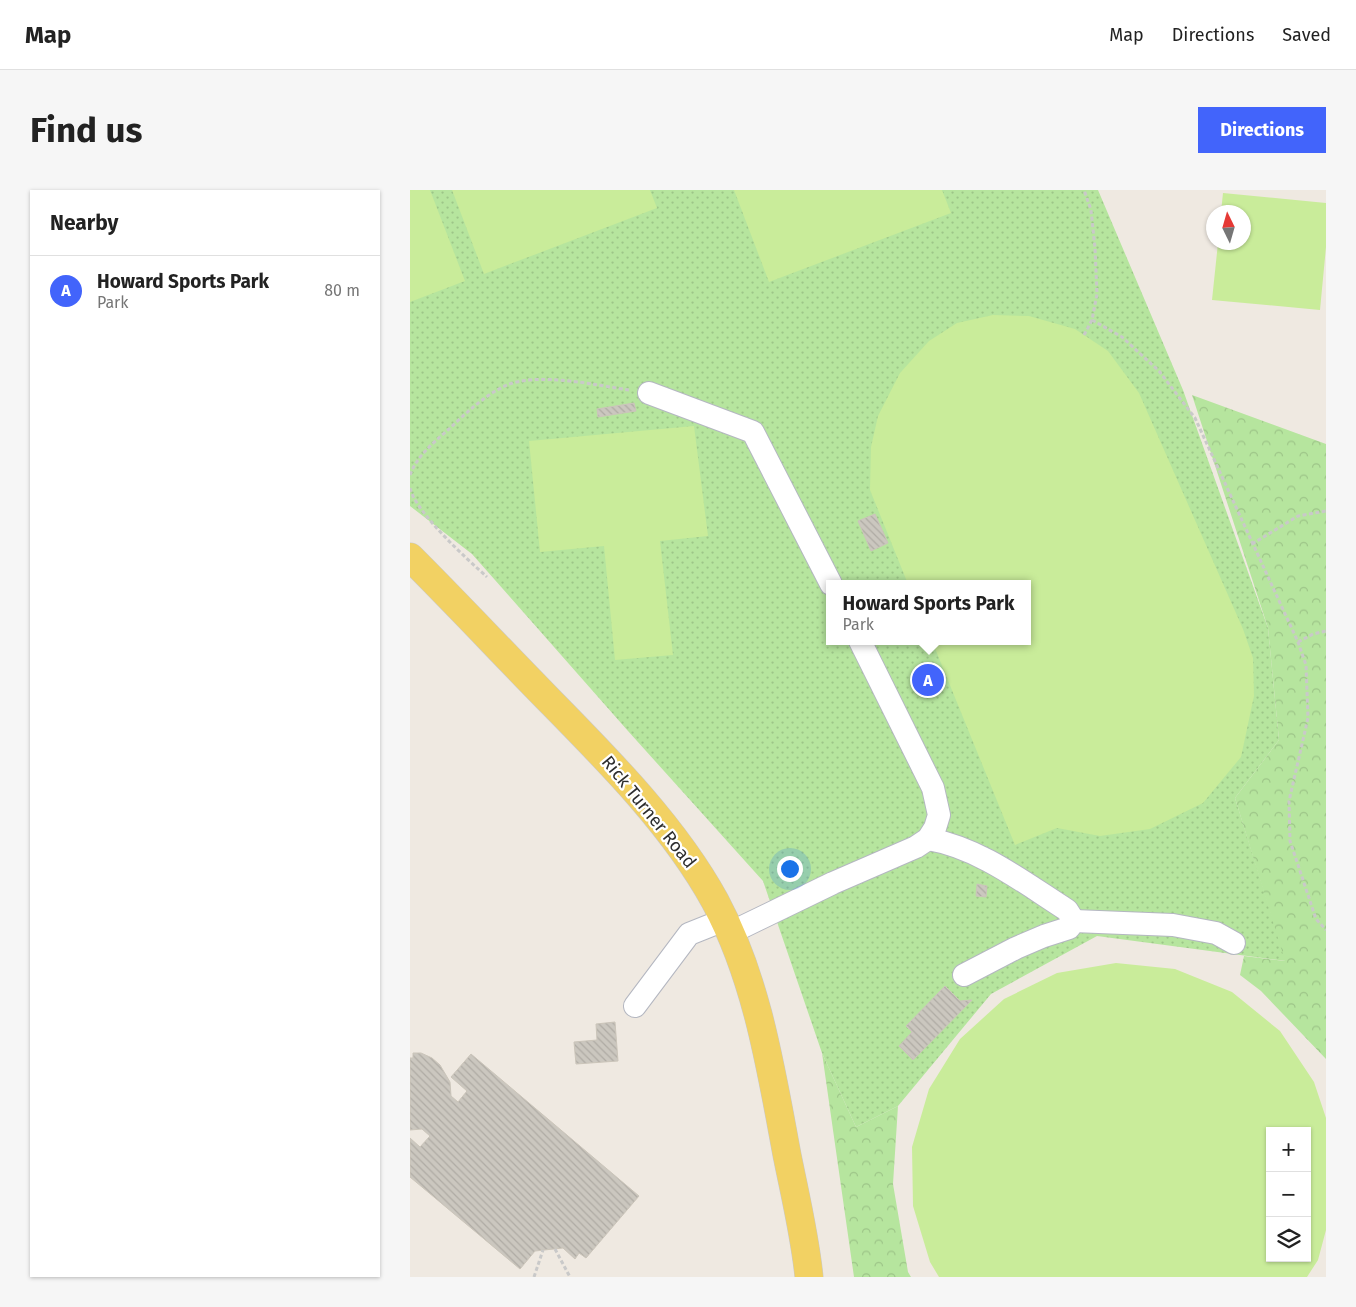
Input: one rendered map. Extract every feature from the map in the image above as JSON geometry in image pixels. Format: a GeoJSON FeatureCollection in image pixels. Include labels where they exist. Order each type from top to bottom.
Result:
{"type":"FeatureCollection","features":[{"type":"Feature","properties":{"kind":"main road","name":"Rick Turner Road"},"geometry":{"type":"LineString","coordinates":[[410,557],[599,751],[677,841],[696,869],[727,926],[739,954],[756,1006],[772,1072],[809,1277]]}},
{"type":"Feature","properties":{"kind":"lane"},"geometry":{"type":"LineString","coordinates":[[649,393],[753,432],[829,580]]}},
{"type":"Feature","properties":{"kind":"lane"},"geometry":{"type":"LineString","coordinates":[[635,1006],[689,934],[727,926],[833,883],[916,847],[928,839],[935,828],[939,815],[933,788],[862,645]]}},
{"type":"Feature","properties":{"kind":"lane"},"geometry":{"type":"LineString","coordinates":[[928,839],[944,842],[980,856],[1067,910],[1074,921]]}},
{"type":"Feature","properties":{"kind":"lane"},"geometry":{"type":"LineString","coordinates":[[1074,921],[1173,925],[1216,933],[1234,943]]}},
{"type":"Feature","properties":{"kind":"lane"},"geometry":{"type":"LineString","coordinates":[[964,975],[1023,945],[1069,928],[1074,921]]}},
{"type":"Feature","properties":{"kind":"path"},"geometry":{"type":"LineString","coordinates":[[1084,190],[1091,210],[1097,294],[1092,320],[1084,334]]}},
{"type":"Feature","properties":{"kind":"path"},"geometry":{"type":"LineString","coordinates":[[1092,320],[1122,337],[1159,371],[1195,418],[1298,642],[1306,665],[1308,718],[1289,800],[1290,841],[1316,919],[1326,930]]}},
{"type":"Feature","properties":{"kind":"path"},"geometry":{"type":"LineString","coordinates":[[410,475],[415,463],[462,417],[496,390],[509,384],[530,379],[568,381],[649,393]]}},
{"type":"Feature","properties":{"kind":"path"},"geometry":{"type":"LineString","coordinates":[[410,488],[420,508],[463,555],[487,577]]}},
{"type":"Feature","properties":{"kind":"path"},"geometry":{"type":"LineString","coordinates":[[1252,544],[1298,516],[1326,510]]}},
{"type":"Feature","properties":{"kind":"path"},"geometry":{"type":"LineString","coordinates":[[1298,642],[1313,634],[1326,631]]}},
{"type":"Feature","properties":{"kind":"path"},"geometry":{"type":"LineString","coordinates":[[555,1249],[570,1277]]}},
{"type":"Feature","properties":{"kind":"path"},"geometry":{"type":"LineString","coordinates":[[534,1277],[543,1250]]}},
{"type":"Feature","properties":{"kind":"green space"},"geometry":{"type":"Polygon","coordinates":[[[410,190],[1098,190],[1183,390],[1268,628],[1279,740],[1235,798],[1286,961],[1097,936],[991,994],[898,1106],[856,1127],[822,1053],[763,881],[472,554],[410,506],[410,190]]]}},
{"type":"Feature","properties":{"kind":"green space"},"geometry":{"type":"Polygon","coordinates":[[[410,190],[430,190],[465,281],[410,302],[410,190]]]}},
{"type":"Feature","properties":{"kind":"green space"},"geometry":{"type":"Polygon","coordinates":[[[452,190],[650,190],[657,208],[484,274],[452,190]]]}},
{"type":"Feature","properties":{"kind":"green space"},"geometry":{"type":"Polygon","coordinates":[[[734,190],[942,190],[951,213],[769,282],[734,190]]]}},
{"type":"Feature","properties":{"kind":"green space"},"geometry":{"type":"Polygon","coordinates":[[[1223,193],[1326,203],[1326,247],[1320,310],[1212,300],[1217,250],[1251,250],[1251,205],[1222,205],[1223,193]]]}},
{"type":"Feature","properties":{"kind":"green space"},"geometry":{"type":"Polygon","coordinates":[[[993,315],[1029,316],[1075,329],[1108,351],[1139,393],[1243,629],[1253,658],[1254,696],[1241,757],[1203,803],[1150,829],[1100,836],[1057,828],[1015,845],[934,645],[1031,645],[1031,580],[906,580],[870,490],[871,447],[878,416],[900,373],[929,341],[957,323],[993,315]]]}},
{"type":"Feature","properties":{"kind":"green space"},"geometry":{"type":"Polygon","coordinates":[[[1192,395],[1326,444],[1326,1059],[1261,991],[1240,975],[1244,956],[1285,961],[1235,798],[1279,740],[1268,628],[1192,395]]]}},
{"type":"Feature","properties":{"kind":"green space"},"geometry":{"type":"Polygon","coordinates":[[[694,426],[708,536],[660,541],[673,655],[615,660],[604,546],[540,552],[529,441],[694,426]]]}},
{"type":"Feature","properties":{"kind":"green space"},"geometry":{"type":"Polygon","coordinates":[[[1116,963],[1175,969],[1232,992],[1280,1031],[1314,1082],[1326,1118],[1326,1230],[1318,1260],[1307,1277],[939,1277],[930,1262],[913,1206],[912,1147],[929,1089],[960,1039],[1004,999],[1057,973],[1116,963]]]}},
{"type":"Feature","properties":{"kind":"green space"},"geometry":{"type":"Polygon","coordinates":[[[822,1053],[856,1127],[898,1106],[893,1184],[908,1272],[911,1277],[854,1277],[822,1053]]]}},
{"type":"Feature","properties":{"kind":"building"},"geometry":{"type":"Polygon","coordinates":[[[634,403],[636,411],[598,417],[597,409],[634,403]]]}},
{"type":"Feature","properties":{"kind":"building"},"geometry":{"type":"Polygon","coordinates":[[[875,514],[888,543],[871,551],[858,521],[875,514]]]}},
{"type":"Feature","properties":{"kind":"building"},"geometry":{"type":"Polygon","coordinates":[[[977,884],[987,886],[986,897],[976,896],[977,884]]]}},
{"type":"Feature","properties":{"kind":"building"},"geometry":{"type":"Polygon","coordinates":[[[945,986],[960,1001],[972,1000],[913,1060],[899,1046],[912,1032],[906,1026],[945,986]]]}},
{"type":"Feature","properties":{"kind":"building"},"geometry":{"type":"Polygon","coordinates":[[[615,1022],[618,1061],[576,1064],[574,1042],[597,1040],[596,1024],[615,1022]]]}},
{"type":"Feature","properties":{"kind":"building"},"geometry":{"type":"Polygon","coordinates":[[[413,1053],[421,1053],[432,1058],[440,1065],[450,1082],[451,1096],[458,1102],[467,1091],[451,1077],[471,1054],[639,1196],[586,1258],[579,1253],[575,1259],[563,1248],[535,1251],[520,1269],[410,1177],[410,1138],[420,1147],[430,1136],[422,1129],[410,1130],[410,1058],[413,1058],[413,1053]]]}},
{"type":"Feature","properties":{"kind":"place","name":"Howard Sports Park"},"geometry":{"type":"Point","coordinates":[928,680]}}]}
